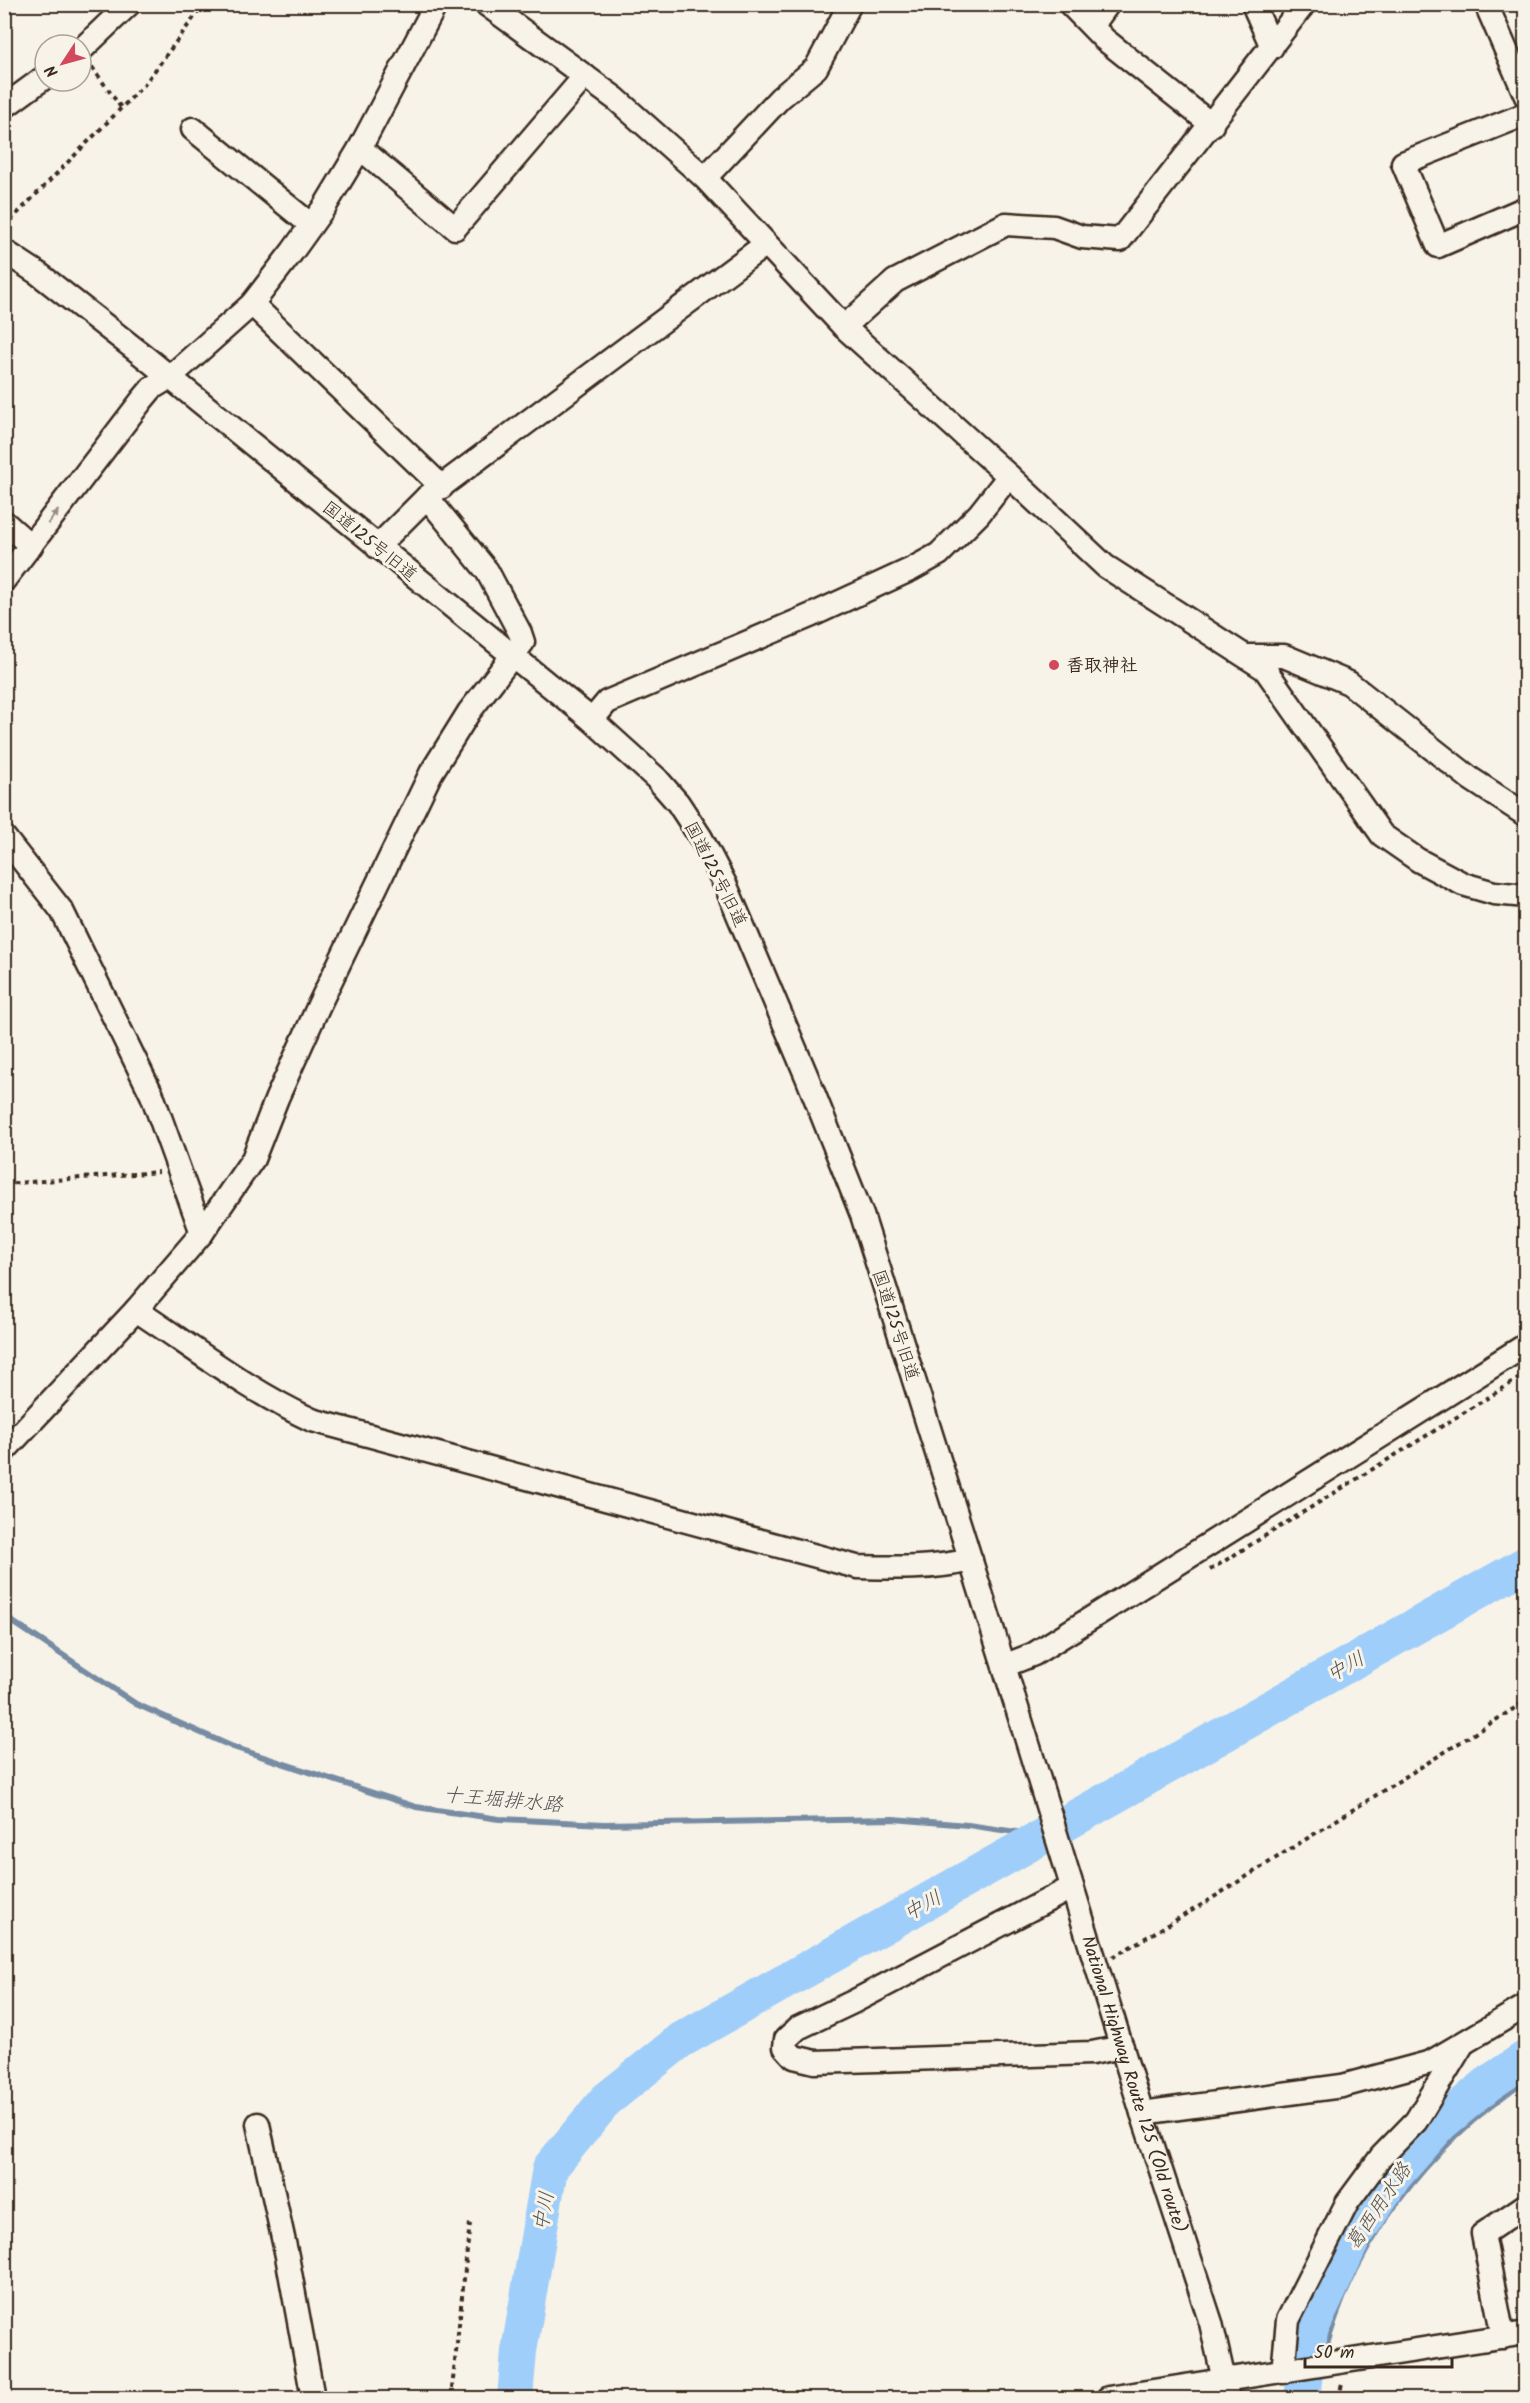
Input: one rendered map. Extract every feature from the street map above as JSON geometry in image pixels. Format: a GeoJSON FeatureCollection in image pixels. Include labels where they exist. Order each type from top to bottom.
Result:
{"type":"FeatureCollection","features":[{"type":"Feature","properties":{"kind":"street"},"geometry":{"type":"LineString","coordinates":[[93,46],[129,4]]}},
{"type":"Feature","properties":{"kind":"street"},"geometry":{"type":"LineString","coordinates":[[4,579],[152,388],[170,377],[252,304],[311,225],[360,148],[436,4]]}},
{"type":"Feature","properties":{"kind":"street"},"geometry":{"type":"LineString","coordinates":[[486,4],[616,99],[705,178],[844,327],[1105,566],[1265,669],[1382,835],[1418,860],[1463,884],[1494,893],[1526,896]]}},
{"type":"Feature","properties":{"kind":"street"},"geometry":{"type":"LineString","coordinates":[[705,178],[780,98],[816,68],[850,4]]}},
{"type":"Feature","properties":{"kind":"street"},"geometry":{"type":"LineString","coordinates":[[1070,4],[1104,39],[1212,125]]}},
{"type":"Feature","properties":{"kind":"street"},"geometry":{"type":"LineString","coordinates":[[1092,26],[1108,4]]}},
{"type":"Feature","properties":{"kind":"street"},"geometry":{"type":"LineString","coordinates":[[1253,4],[1272,47]]}},
{"type":"Feature","properties":{"kind":"street"},"geometry":{"type":"LineString","coordinates":[[844,327],[895,281],[1006,224],[1054,227],[1082,237],[1120,240],[1212,125],[1304,4]]}},
{"type":"Feature","properties":{"kind":"street"},"geometry":{"type":"LineString","coordinates":[[1486,4],[1526,96]]}},
{"type":"Feature","properties":{"kind":"street"},"geometry":{"type":"LineString","coordinates":[[360,148],[455,228],[585,76]]}},
{"type":"Feature","properties":{"kind":"street"},"geometry":{"type":"LineString","coordinates":[[4,107],[33,86]]}},
{"type":"Feature","properties":{"kind":"street"},"geometry":{"type":"LineString","coordinates":[[1526,114],[1403,163],[1438,246],[1526,208]]}},
{"type":"Feature","properties":{"kind":"street"},"geometry":{"type":"LineString","coordinates":[[193,129],[311,225]]}},
{"type":"Feature","properties":{"kind":"street"},"geometry":{"type":"LineString","coordinates":[[377,547],[435,492],[766,244]]}},
{"type":"Feature","properties":{"kind":"street","name":"国道125号旧道"},"geometry":{"type":"LineString","coordinates":[[4,251],[84,308],[514,656],[592,720],[657,779],[678,803],[701,838],[726,885],[862,1215],[1036,1770]]}},
{"type":"Feature","properties":{"kind":"street"},"geometry":{"type":"LineString","coordinates":[[4,1451],[136,1310],[202,1233],[253,1159],[277,1098],[315,1015],[431,773],[470,712],[523,642],[487,571],[435,492],[252,304]]}},
{"type":"Feature","properties":{"kind":"street"},"geometry":{"type":"LineString","coordinates":[[592,720],[607,702],[812,615],[912,569],[939,554],[979,514],[1009,476]]}},
{"type":"Feature","properties":{"kind":"street"},"geometry":{"type":"LineString","coordinates":[[4,522],[31,546]]}},
{"type":"Feature","properties":{"kind":"street"},"geometry":{"type":"LineString","coordinates":[[1246,657],[1284,656],[1349,683],[1470,779],[1526,816]]}},
{"type":"Feature","properties":{"kind":"street"},"geometry":{"type":"LineString","coordinates":[[4,837],[62,911],[152,1095],[202,1233]]}},
{"type":"Feature","properties":{"kind":"street"},"geometry":{"type":"LineString","coordinates":[[136,1310],[254,1390],[312,1420],[856,1567],[915,1568],[949,1565],[970,1560]]}},
{"type":"Feature","properties":{"kind":"street"},"geometry":{"type":"LineString","coordinates":[[1004,1666],[1034,1654],[1526,1345]]}},
{"type":"Feature","properties":{"kind":"street","name":"National Highway Route 125 (Old route)"},"geometry":{"type":"LineString","coordinates":[[1036,1770],[1142,2113],[1211,2323],[1227,2390]]}},
{"type":"Feature","properties":{"kind":"street"},"geometry":{"type":"LineString","coordinates":[[1070,1882],[854,2002],[798,2028],[786,2039],[786,2047],[794,2057],[815,2062],[1092,2053],[1122,2047]]}},
{"type":"Feature","properties":{"kind":"street"},"geometry":{"type":"LineString","coordinates":[[1142,2113],[1342,2086],[1431,2062],[1526,2006]]}},
{"type":"Feature","properties":{"kind":"street"},"geometry":{"type":"LineString","coordinates":[[1278,2373],[1288,2320],[1347,2203],[1381,2157],[1416,2121],[1463,2043]]}},
{"type":"Feature","properties":{"kind":"street"},"geometry":{"type":"LineString","coordinates":[[258,2124],[287,2256],[313,2398]]}},
{"type":"Feature","properties":{"kind":"street"},"geometry":{"type":"LineString","coordinates":[[1503,2337],[1483,2234],[1526,2205]]}},
{"type":"Feature","properties":{"kind":"street"},"geometry":{"type":"LineString","coordinates":[[1108,2398],[1227,2390],[1278,2373],[1340,2372],[1526,2333]]}},
{"type":"Feature","properties":{"kind":"path"},"geometry":{"type":"LineString","coordinates":[[4,227],[144,86],[204,4]]}},
{"type":"Feature","properties":{"kind":"path"},"geometry":{"type":"LineString","coordinates":[[93,69],[122,109]]}},
{"type":"Feature","properties":{"kind":"path"},"geometry":{"type":"LineString","coordinates":[[4,1184],[180,1170]]}},
{"type":"Feature","properties":{"kind":"path"},"geometry":{"type":"LineString","coordinates":[[1189,1558],[1200,1576],[1526,1374]]}},
{"type":"Feature","properties":{"kind":"path"},"geometry":{"type":"LineString","coordinates":[[1109,1959],[1198,1907],[1526,1701]]}},
{"type":"Feature","properties":{"kind":"path"},"geometry":{"type":"LineString","coordinates":[[451,2398],[470,2223]]}},
{"type":"Feature","properties":{"kind":"path"},"geometry":{"type":"LineString","coordinates":[[1338,2398],[1340,2372]]}},
{"type":"Feature","properties":{"kind":"waterway","name":"中川"},"geometry":{"type":"LineString","coordinates":[[515,2398],[519,2351],[550,2168],[606,2100],[681,2040],[1526,1564]]}},
{"type":"Feature","properties":{"kind":"waterway","name":"十王堀排水路"},"geometry":{"type":"LineString","coordinates":[[4,1616],[136,1704],[233,1747],[416,1807],[499,1819],[604,1824],[893,1819],[968,1825],[1043,1836]]}},
{"type":"Feature","properties":{"kind":"waterway","name":"葛西用水路"},"geometry":{"type":"LineString","coordinates":[[1302,2398],[1310,2331],[1353,2238],[1394,2176],[1440,2124],[1489,2083],[1526,2058]]}},
{"type":"Feature","properties":{"kind":"waterway"},"geometry":{"type":"LineString","coordinates":[[1323,2360],[1336,2317],[1353,2277],[1374,2238],[1398,2201],[1457,2135],[1490,2106],[1526,2080]]}},
{"type":"Feature","properties":{"kind":"waterway"},"geometry":{"type":"LineString","coordinates":[[1314,2398],[1321,2370]]}},
{"type":"Feature","properties":{"kind":"place","name":"香取神社"},"geometry":{"type":"Point","coordinates":[1054,665]}}]}
